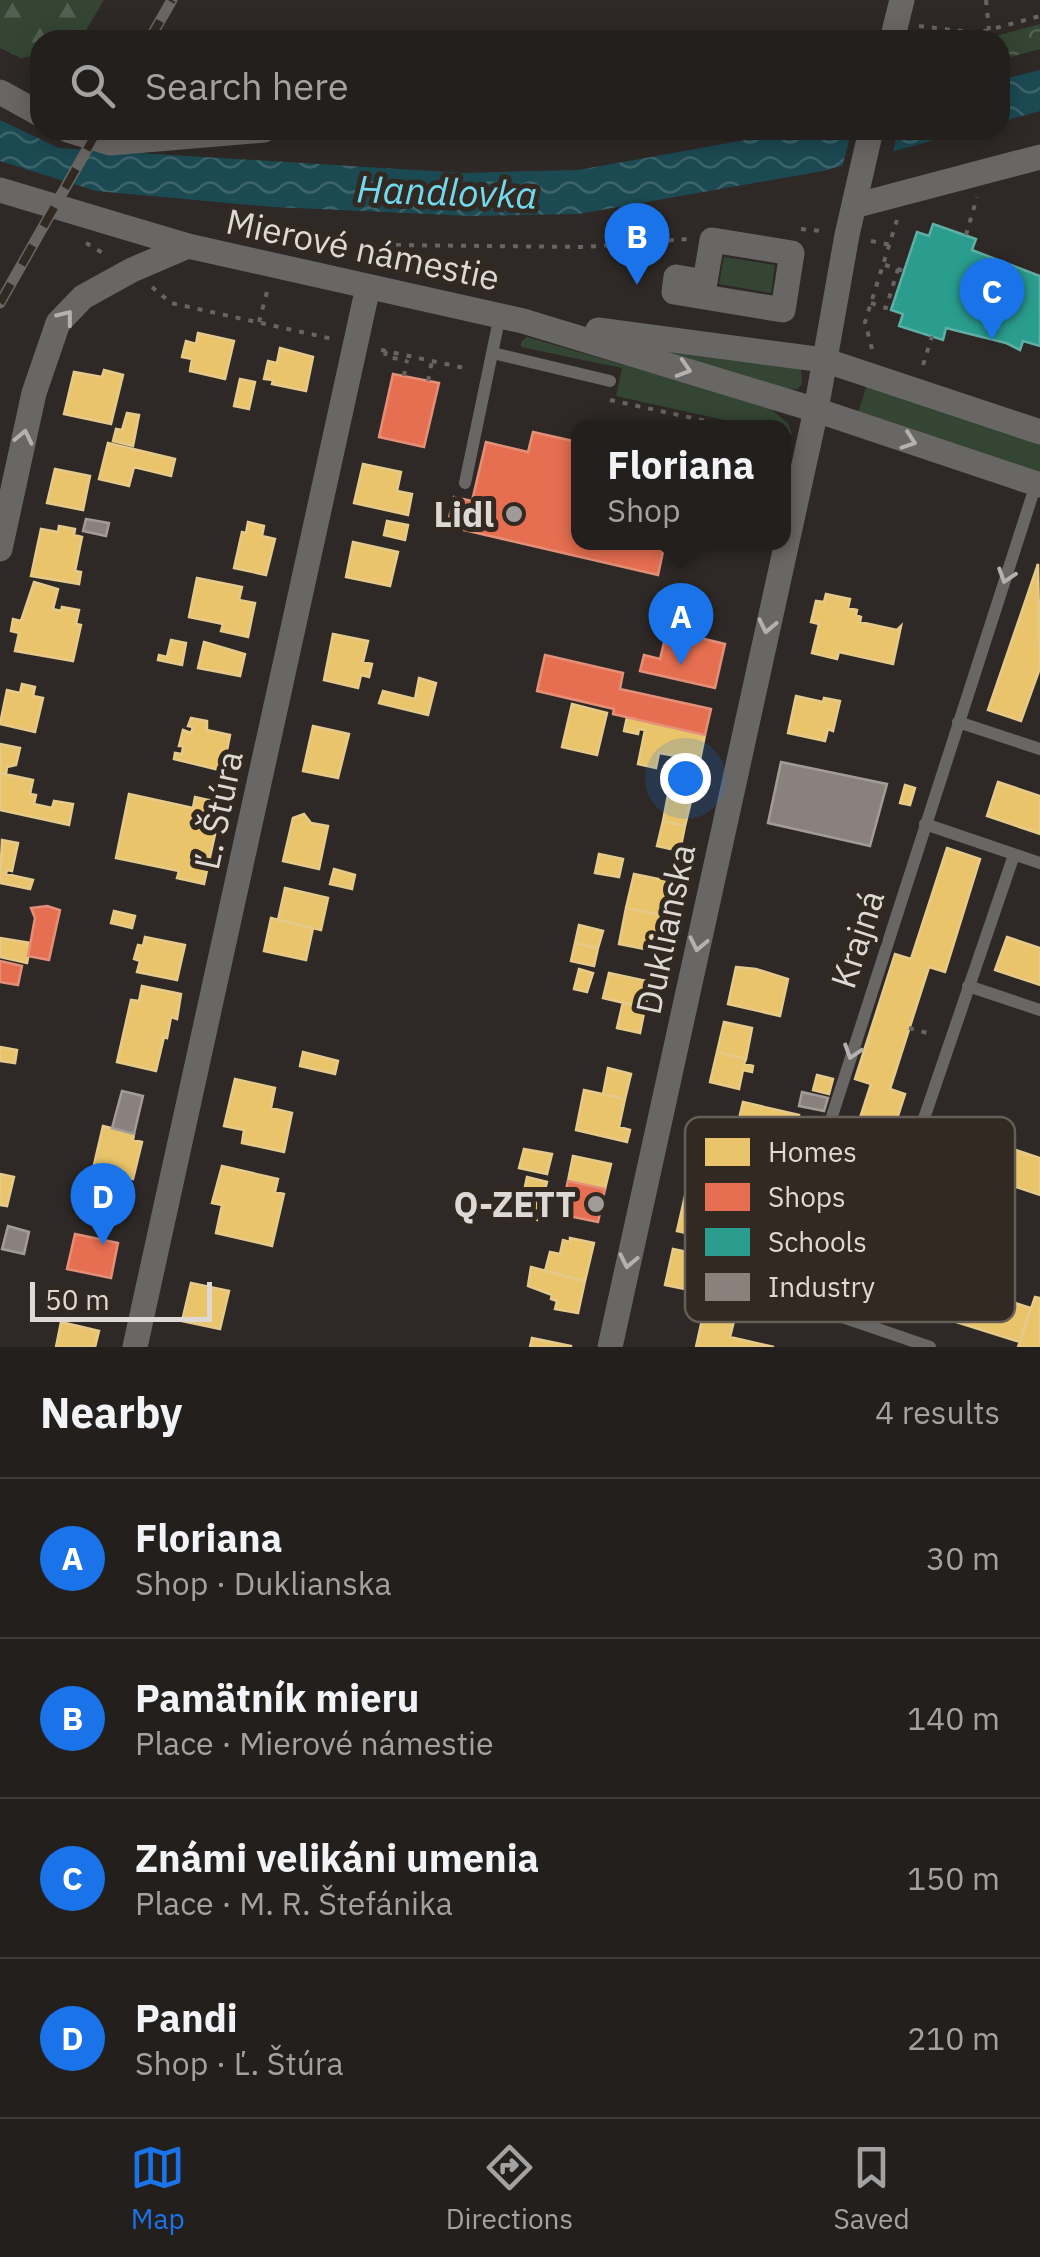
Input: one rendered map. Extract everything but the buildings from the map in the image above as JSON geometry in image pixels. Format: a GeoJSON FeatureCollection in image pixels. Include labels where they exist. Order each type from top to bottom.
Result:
{"type":"FeatureCollection","features":[{"type":"Feature","properties":{"kind":"street"},"geometry":{"type":"LineString","coordinates":[[894,30],[902,0]]}},
{"type":"Feature","properties":{"kind":"street"},"geometry":{"type":"LineString","coordinates":[[0,92],[30,108]]}},
{"type":"Feature","properties":{"kind":"street"},"geometry":{"type":"LineString","coordinates":[[103,140],[136,140]]}},
{"type":"Feature","properties":{"kind":"street","name":"Duklianska"},"geometry":{"type":"LineString","coordinates":[[791,508],[816,410],[868,140]]}},
{"type":"Feature","properties":{"kind":"street"},"geometry":{"type":"LineString","coordinates":[[856,194],[1040,157]]}},
{"type":"Feature","properties":{"kind":"street","name":"Mierové námestie"},"geometry":{"type":"LineString","coordinates":[[0,190],[188,246],[512,318],[824,360],[1040,432]]}},
{"type":"Feature","properties":{"kind":"street"},"geometry":{"type":"LineString","coordinates":[[712,240],[785,252],[792,253],[783,310],[674,292],[676,278],[705,282],[712,240]]}},
{"type":"Feature","properties":{"kind":"street"},"geometry":{"type":"LineString","coordinates":[[0,549],[34,393],[58,324],[83,297],[188,246]]}},
{"type":"Feature","properties":{"kind":"street","name":"Ľ. Štúra"},"geometry":{"type":"LineString","coordinates":[[135,1347],[368,287]]}},
{"type":"Feature","properties":{"kind":"street","name":"Mierové námestie"},"geometry":{"type":"LineString","coordinates":[[512,318],[816,410],[1038,484]]}},
{"type":"Feature","properties":{"kind":"street","name":"Duklianska"},"geometry":{"type":"LineString","coordinates":[[610,1347],[781,550]]}},
{"type":"Feature","properties":{"kind":"lane"},"geometry":{"type":"LineString","coordinates":[[466,483],[493,352],[512,318]]}},
{"type":"Feature","properties":{"kind":"lane"},"geometry":{"type":"LineString","coordinates":[[493,352],[610,381]]}},
{"type":"Feature","properties":{"kind":"lane","name":"Krajná"},"geometry":{"type":"LineString","coordinates":[[832,1117],[1038,484]]}},
{"type":"Feature","properties":{"kind":"lane"},"geometry":{"type":"LineString","coordinates":[[958,722],[1040,749]]}},
{"type":"Feature","properties":{"kind":"lane"},"geometry":{"type":"LineString","coordinates":[[925,824],[1040,863]]}},
{"type":"Feature","properties":{"kind":"lane"},"geometry":{"type":"LineString","coordinates":[[924,1117],[1014,855]]}},
{"type":"Feature","properties":{"kind":"lane"},"geometry":{"type":"LineString","coordinates":[[968,986],[1040,1010]]}},
{"type":"Feature","properties":{"kind":"lane","name":"Krajná"},"geometry":{"type":"LineString","coordinates":[[854,1322],[930,1347]]}},
{"type":"Feature","properties":{"kind":"path"},"geometry":{"type":"LineString","coordinates":[[986,0],[989,30],[1040,16]]}},
{"type":"Feature","properties":{"kind":"path"},"geometry":{"type":"LineString","coordinates":[[911,30],[919,26],[953,30]]}},
{"type":"Feature","properties":{"kind":"path"},"geometry":{"type":"LineString","coordinates":[[873,353],[865,322],[898,223],[894,210]]}},
{"type":"Feature","properties":{"kind":"path"},"geometry":{"type":"LineString","coordinates":[[966,235],[970,225]]}},
{"type":"Feature","properties":{"kind":"path"},"geometry":{"type":"LineString","coordinates":[[785,252],[789,228],[832,232]]}},
{"type":"Feature","properties":{"kind":"path"},"geometry":{"type":"LineString","coordinates":[[286,245],[585,247],[720,235],[719,242]]}},
{"type":"Feature","properties":{"kind":"path"},"geometry":{"type":"LineString","coordinates":[[868,240],[890,246]]}},
{"type":"Feature","properties":{"kind":"path"},"geometry":{"type":"LineString","coordinates":[[871,303],[886,308],[901,270],[884,264]]}},
{"type":"Feature","properties":{"kind":"path"},"geometry":{"type":"LineString","coordinates":[[132,270],[170,303],[469,369]]}},
{"type":"Feature","properties":{"kind":"path"},"geometry":{"type":"LineString","coordinates":[[259,322],[270,276]]}},
{"type":"Feature","properties":{"kind":"path"},"geometry":{"type":"LineString","coordinates":[[922,369],[932,336]]}},
{"type":"Feature","properties":{"kind":"path"},"geometry":{"type":"LineString","coordinates":[[404,376],[408,358]]}},
{"type":"Feature","properties":{"kind":"path"},"geometry":{"type":"LineString","coordinates":[[428,381],[432,361]]}},
{"type":"Feature","properties":{"kind":"path"},"geometry":{"type":"LineString","coordinates":[[606,399],[702,420]]}},
{"type":"Feature","properties":{"kind":"path"},"geometry":{"type":"LineString","coordinates":[[909,1028],[950,1040]]}},
{"type":"Feature","properties":{"kind":"green space"},"geometry":{"type":"Polygon","coordinates":[[[0,0],[104,0],[86,30],[30,30],[30,57],[21,58],[0,48],[0,0]]]}},
{"type":"Feature","properties":{"kind":"green space"},"geometry":{"type":"Polygon","coordinates":[[[1040,24],[1040,49],[1010,57],[1010,32],[1040,24]]]}},
{"type":"Feature","properties":{"kind":"green space"},"geometry":{"type":"Polygon","coordinates":[[[724,257],[775,265],[771,293],[719,284],[724,257]]]}},
{"type":"Feature","properties":{"kind":"green space"},"geometry":{"type":"Polygon","coordinates":[[[527,337],[768,407],[784,420],[724,420],[616,396],[622,368],[521,347],[527,337]]]}},
{"type":"Feature","properties":{"kind":"green space"},"geometry":{"type":"Polygon","coordinates":[[[654,345],[801,367],[802,384],[797,389],[785,389],[651,351],[654,345]]]}},
{"type":"Feature","properties":{"kind":"green space"},"geometry":{"type":"Polygon","coordinates":[[[867,385],[1040,443],[1040,473],[858,412],[867,385]]]}},
{"type":"Feature","properties":{"kind":"water"},"geometry":{"type":"Polygon","coordinates":[[[1040,70],[1040,111],[1010,119],[1010,78],[1040,70]]]}},
{"type":"Feature","properties":{"kind":"water","name":"Handlovka"},"geometry":{"type":"Polygon","coordinates":[[[0,120],[30,134],[30,140],[42,140],[59,148],[464,173],[578,170],[745,140],[934,140],[823,171],[578,214],[471,216],[274,207],[96,191],[0,161],[0,120]]]}},
{"type":"Feature","properties":{"kind":"pier"},"geometry":{"type":"Polygon","coordinates":[[[849,140],[896,140],[892,157],[841,171],[849,140]]]}},
{"type":"Feature","properties":{"kind":"railway"},"geometry":{"type":"LineString","coordinates":[[155,30],[172,0]]}},
{"type":"Feature","properties":{"kind":"railway"},"geometry":{"type":"LineString","coordinates":[[0,303],[92,140]]}},
{"type":"Feature","properties":{"kind":"place","name":"Pamätník mieru"},"geometry":{"type":"Point","coordinates":[637,285]}},
{"type":"Feature","properties":{"kind":"place","name":"Známi velikáni umenia"},"geometry":{"type":"Point","coordinates":[992,340]}},
{"type":"Feature","properties":{"kind":"place","name":"Lidl"},"geometry":{"type":"Point","coordinates":[514,514]}},
{"type":"Feature","properties":{"kind":"place","name":"Floriana"},"geometry":{"type":"Point","coordinates":[681,665]}},
{"type":"Feature","properties":{"kind":"place","name":"Q-ZETT"},"geometry":{"type":"Point","coordinates":[596,1204]}},
{"type":"Feature","properties":{"kind":"place","name":"Pandi"},"geometry":{"type":"Point","coordinates":[103,1245]}}]}
